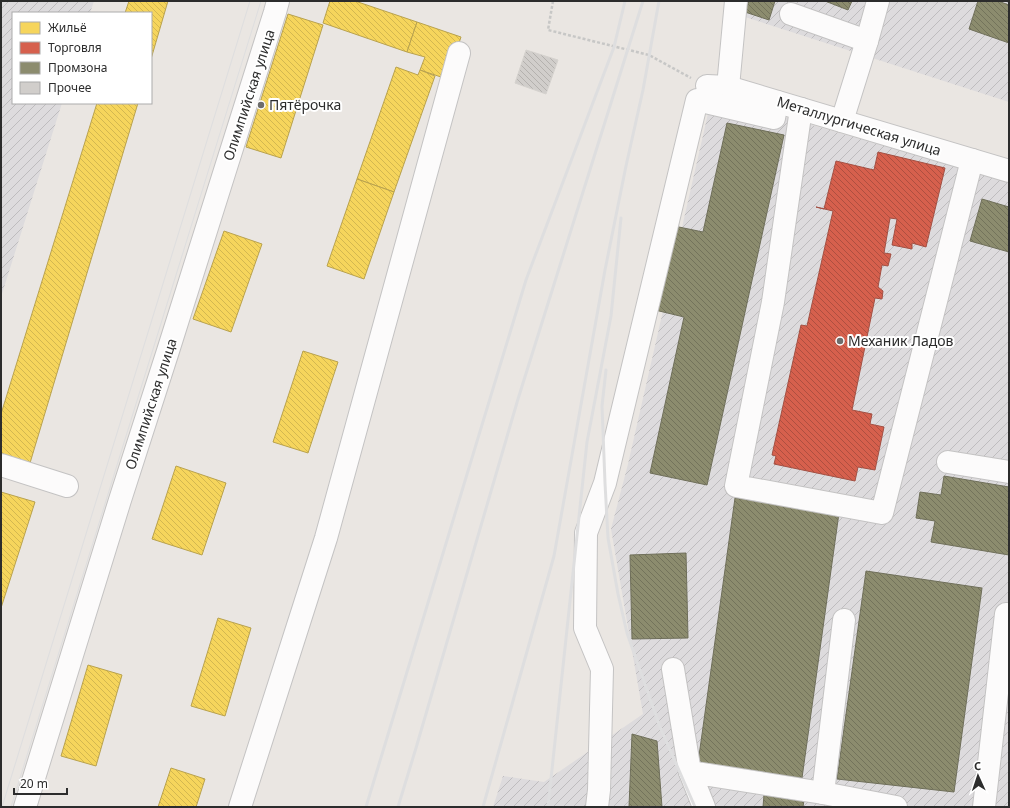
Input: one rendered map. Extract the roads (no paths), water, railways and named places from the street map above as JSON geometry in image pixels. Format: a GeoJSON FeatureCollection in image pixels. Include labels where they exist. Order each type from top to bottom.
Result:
{"type":"FeatureCollection","features":[{"type":"Feature","properties":{"kind":"street","name":"Олимпийская улица"},"geometry":{"type":"LineString","coordinates":[[25,807],[120,500],[171,343],[278,1]]}},
{"type":"Feature","properties":{"kind":"street","name":"Металлургическая улица"},"geometry":{"type":"LineString","coordinates":[[736,1],[718,86],[801,108],[1009,170]]}},
{"type":"Feature","properties":{"kind":"street"},"geometry":{"type":"LineString","coordinates":[[842,121],[868,41],[878,1]]}},
{"type":"Feature","properties":{"kind":"street"},"geometry":{"type":"LineString","coordinates":[[791,14],[868,41]]}},
{"type":"Feature","properties":{"kind":"street"},"geometry":{"type":"LineString","coordinates":[[240,807],[326,538],[460,53]]}},
{"type":"Feature","properties":{"kind":"street"},"geometry":{"type":"LineString","coordinates":[[597,807],[599,790],[602,669],[585,628],[586,533],[605,483],[697,100],[774,118],[777,102]]}},
{"type":"Feature","properties":{"kind":"street"},"geometry":{"type":"LineString","coordinates":[[801,108],[773,302],[736,486],[882,513],[972,160]]}},
{"type":"Feature","properties":{"kind":"street"},"geometry":{"type":"LineString","coordinates":[[948,462],[1009,472]]}},
{"type":"Feature","properties":{"kind":"street"},"geometry":{"type":"LineString","coordinates":[[1,465],[67,486]]}},
{"type":"Feature","properties":{"kind":"street"},"geometry":{"type":"LineString","coordinates":[[984,807],[1006,614]]}},
{"type":"Feature","properties":{"kind":"street"},"geometry":{"type":"LineString","coordinates":[[823,793],[844,620]]}},
{"type":"Feature","properties":{"kind":"street"},"geometry":{"type":"LineString","coordinates":[[673,669],[690,772],[704,807]]}},
{"type":"Feature","properties":{"kind":"street"},"geometry":{"type":"LineString","coordinates":[[690,772],[823,793],[896,807]]}},
{"type":"Feature","properties":{"kind":"tram line"},"geometry":{"type":"LineString","coordinates":[[2,807],[250,1]]}},
{"type":"Feature","properties":{"kind":"tram line"},"geometry":{"type":"LineString","coordinates":[[11,807],[261,1]]}},
{"type":"Feature","properties":{"kind":"railway"},"geometry":{"type":"LineString","coordinates":[[366,807],[526,280],[614,47],[625,1]]}},
{"type":"Feature","properties":{"kind":"railway"},"geometry":{"type":"LineString","coordinates":[[398,807],[518,399],[643,1]]}},
{"type":"Feature","properties":{"kind":"railway"},"geometry":{"type":"LineString","coordinates":[[483,807],[554,556],[605,270],[643,90],[659,1]]}},
{"type":"Feature","properties":{"kind":"railway"},"geometry":{"type":"LineString","coordinates":[[548,807],[587,442],[611,316],[621,218]]}},
{"type":"Feature","properties":{"kind":"railway"},"geometry":{"type":"LineString","coordinates":[[606,370],[602,406],[605,483],[608,538],[618,594],[627,633],[660,727],[695,807]]}},
{"type":"Feature","properties":{"kind":"place","name":"Пятёрочка"},"geometry":{"type":"Point","coordinates":[261,105]}},
{"type":"Feature","properties":{"kind":"place","name":"Механик Ладов"},"geometry":{"type":"Point","coordinates":[840,341]}}]}
